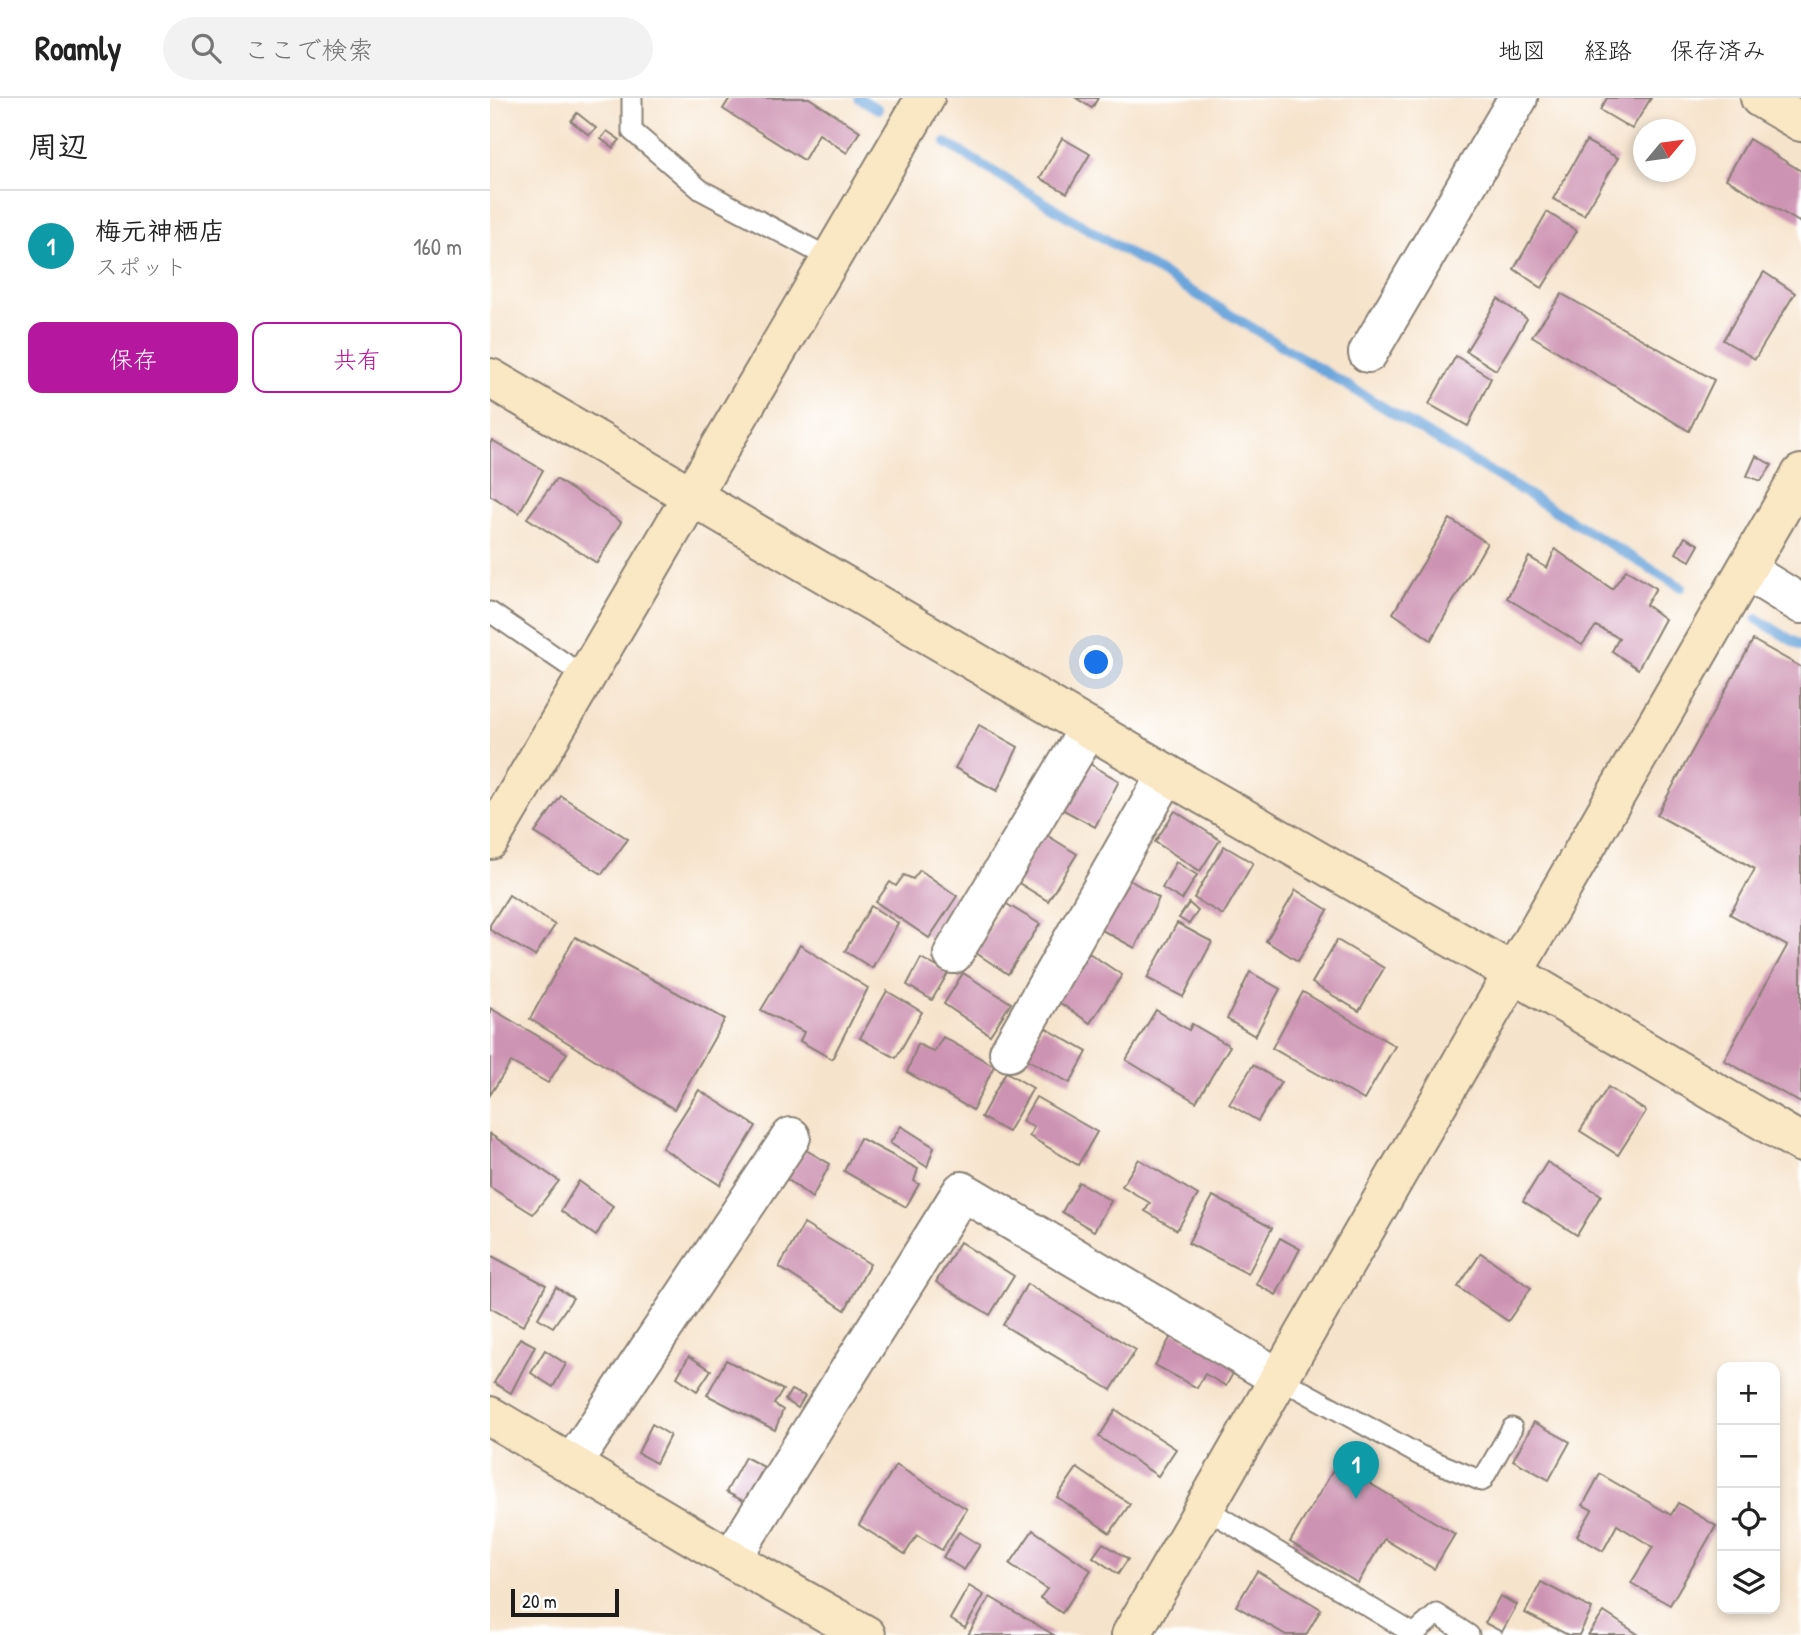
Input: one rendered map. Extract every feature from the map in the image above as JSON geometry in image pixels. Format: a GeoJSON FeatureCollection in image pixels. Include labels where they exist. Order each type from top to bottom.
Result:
{"type":"FeatureCollection","features":[{"type":"Feature","properties":{"kind":"street"},"geometry":{"type":"LineString","coordinates":[[490,840],[925,98]]}},
{"type":"Feature","properties":{"kind":"street"},"geometry":{"type":"LineString","coordinates":[[1368,353],[1518,98]]}},
{"type":"Feature","properties":{"kind":"street"},"geometry":{"type":"LineString","coordinates":[[1760,98],[1801,122]]}},
{"type":"Feature","properties":{"kind":"street"},"geometry":{"type":"LineString","coordinates":[[490,378],[1801,1143]]}},
{"type":"Feature","properties":{"kind":"street"},"geometry":{"type":"LineString","coordinates":[[1131,1635],[1801,474]]}},
{"type":"Feature","properties":{"kind":"street"},"geometry":{"type":"LineString","coordinates":[[1746,570],[1801,604]]}},
{"type":"Feature","properties":{"kind":"street"},"geometry":{"type":"LineString","coordinates":[[953,954],[1089,728]]}},
{"type":"Feature","properties":{"kind":"street"},"geometry":{"type":"LineString","coordinates":[[1009,1052],[1167,774]]}},
{"type":"Feature","properties":{"kind":"street"},"geometry":{"type":"LineString","coordinates":[[572,1464],[791,1137]]}},
{"type":"Feature","properties":{"kind":"street"},"geometry":{"type":"LineString","coordinates":[[731,1559],[962,1191],[1279,1378]]}},
{"type":"Feature","properties":{"kind":"street"},"geometry":{"type":"LineString","coordinates":[[490,1416],[731,1559],[866,1635]]}},
{"type":"Feature","properties":{"kind":"lane"},"geometry":{"type":"LineString","coordinates":[[632,98],[632,131],[701,190],[831,259]]}},
{"type":"Feature","properties":{"kind":"lane"},"geometry":{"type":"LineString","coordinates":[[490,612],[585,677]]}},
{"type":"Feature","properties":{"kind":"lane"},"geometry":{"type":"LineString","coordinates":[[1279,1378],[1421,1456],[1482,1481],[1512,1429]]}},
{"type":"Feature","properties":{"kind":"lane"},"geometry":{"type":"LineString","coordinates":[[1205,1508],[1414,1634],[1437,1614],[1469,1635]]}},
{"type":"Feature","properties":{"kind":"building"},"geometry":{"type":"Polygon","coordinates":[[[730,98],[809,98],[860,131],[847,153],[819,134],[804,160],[723,109],[730,98]]]}},
{"type":"Feature","properties":{"kind":"building"},"geometry":{"type":"Polygon","coordinates":[[[1076,98],[1098,98],[1092,108],[1076,98]]]}},
{"type":"Feature","properties":{"kind":"building"},"geometry":{"type":"Polygon","coordinates":[[[1607,98],[1651,98],[1638,119],[1633,119],[1632,129],[1600,110],[1607,98]]]}},
{"type":"Feature","properties":{"kind":"building"},"geometry":{"type":"Polygon","coordinates":[[[577,113],[596,128],[589,135],[571,121],[577,113]]]}},
{"type":"Feature","properties":{"kind":"building"},"geometry":{"type":"Polygon","coordinates":[[[607,131],[620,140],[613,148],[601,139],[607,131]]]}},
{"type":"Feature","properties":{"kind":"building"},"geometry":{"type":"Polygon","coordinates":[[[1062,138],[1090,154],[1067,193],[1040,178],[1062,138]]]}},
{"type":"Feature","properties":{"kind":"building"},"geometry":{"type":"Polygon","coordinates":[[[1749,139],[1801,171],[1801,223],[1726,179],[1749,139]]]}},
{"type":"Feature","properties":{"kind":"building"},"geometry":{"type":"Polygon","coordinates":[[[1586,141],[1618,158],[1584,215],[1553,199],[1586,141]]]}},
{"type":"Feature","properties":{"kind":"building"},"geometry":{"type":"Polygon","coordinates":[[[1547,212],[1577,231],[1542,288],[1514,269],[1547,212]]]}},
{"type":"Feature","properties":{"kind":"building"},"geometry":{"type":"Polygon","coordinates":[[[1764,272],[1795,293],[1755,359],[1723,340],[1764,272]]]}},
{"type":"Feature","properties":{"kind":"building"},"geometry":{"type":"Polygon","coordinates":[[[1562,294],[1714,380],[1689,431],[1532,336],[1562,294]]]}},
{"type":"Feature","properties":{"kind":"building"},"geometry":{"type":"Polygon","coordinates":[[[1498,299],[1527,319],[1496,370],[1466,351],[1498,299]]]}},
{"type":"Feature","properties":{"kind":"building"},"geometry":{"type":"Polygon","coordinates":[[[1456,356],[1491,378],[1468,426],[1429,404],[1456,356]]]}},
{"type":"Feature","properties":{"kind":"building"},"geometry":{"type":"Polygon","coordinates":[[[492,440],[543,470],[519,513],[490,495],[492,440]]]}},
{"type":"Feature","properties":{"kind":"building"},"geometry":{"type":"Polygon","coordinates":[[[1756,456],[1772,465],[1761,481],[1747,476],[1756,456]]]}},
{"type":"Feature","properties":{"kind":"building"},"geometry":{"type":"Polygon","coordinates":[[[556,479],[621,522],[597,563],[527,518],[556,479]]]}},
{"type":"Feature","properties":{"kind":"building"},"geometry":{"type":"Polygon","coordinates":[[[1450,519],[1487,543],[1431,640],[1393,613],[1450,519]]]}},
{"type":"Feature","properties":{"kind":"building"},"geometry":{"type":"Polygon","coordinates":[[[1685,537],[1699,545],[1690,561],[1676,553],[1685,537]]]}},
{"type":"Feature","properties":{"kind":"building"},"geometry":{"type":"Polygon","coordinates":[[[1555,549],[1612,589],[1626,570],[1656,588],[1646,605],[1665,619],[1638,669],[1612,651],[1619,638],[1596,626],[1582,645],[1507,598],[1529,557],[1547,568],[1555,549]]]}},
{"type":"Feature","properties":{"kind":"building"},"geometry":{"type":"Polygon","coordinates":[[[1753,640],[1801,667],[1801,1103],[1724,1060],[1787,946],[1730,914],[1755,869],[1657,815],[1753,640]]]}},
{"type":"Feature","properties":{"kind":"building"},"geometry":{"type":"Polygon","coordinates":[[[979,725],[1018,747],[997,791],[955,768],[979,725]]]}},
{"type":"Feature","properties":{"kind":"building"},"geometry":{"type":"Polygon","coordinates":[[[1085,761],[1119,781],[1095,827],[1058,807],[1085,761]]]}},
{"type":"Feature","properties":{"kind":"building"},"geometry":{"type":"Polygon","coordinates":[[[561,796],[628,839],[602,874],[535,833],[561,796]]]}},
{"type":"Feature","properties":{"kind":"building"},"geometry":{"type":"Polygon","coordinates":[[[1175,811],[1220,840],[1200,871],[1155,842],[1175,811]]]}},
{"type":"Feature","properties":{"kind":"building"},"geometry":{"type":"Polygon","coordinates":[[[1045,834],[1077,854],[1048,901],[1014,880],[1045,834]]]}},
{"type":"Feature","properties":{"kind":"building"},"geometry":{"type":"Polygon","coordinates":[[[1224,846],[1253,863],[1223,915],[1194,898],[1224,846]]]}},
{"type":"Feature","properties":{"kind":"building"},"geometry":{"type":"Polygon","coordinates":[[[1176,862],[1197,875],[1182,900],[1162,888],[1176,862]]]}},
{"type":"Feature","properties":{"kind":"building"},"geometry":{"type":"Polygon","coordinates":[[[920,870],[957,896],[929,938],[876,902],[890,882],[896,886],[904,875],[913,879],[920,870]]]}},
{"type":"Feature","properties":{"kind":"building"},"geometry":{"type":"Polygon","coordinates":[[[1130,880],[1159,898],[1135,948],[1100,929],[1130,880]]]}},
{"type":"Feature","properties":{"kind":"building"},"geometry":{"type":"Polygon","coordinates":[[[1296,890],[1328,910],[1298,961],[1266,941],[1296,890]]]}},
{"type":"Feature","properties":{"kind":"building"},"geometry":{"type":"Polygon","coordinates":[[[509,895],[555,925],[535,956],[490,930],[490,925],[509,895]]]}},
{"type":"Feature","properties":{"kind":"building"},"geometry":{"type":"Polygon","coordinates":[[[1005,903],[1040,924],[1008,974],[976,953],[1005,903]]]}},
{"type":"Feature","properties":{"kind":"building"},"geometry":{"type":"Polygon","coordinates":[[[1189,903],[1198,911],[1189,924],[1179,918],[1189,903]]]}},
{"type":"Feature","properties":{"kind":"building"},"geometry":{"type":"Polygon","coordinates":[[[871,906],[898,923],[872,968],[845,951],[871,906]]]}},
{"type":"Feature","properties":{"kind":"building"},"geometry":{"type":"Polygon","coordinates":[[[1177,923],[1212,942],[1183,997],[1147,978],[1177,923]]]}},
{"type":"Feature","properties":{"kind":"building"},"geometry":{"type":"Polygon","coordinates":[[[575,937],[725,1019],[674,1109],[530,1019],[575,937]]]}},
{"type":"Feature","properties":{"kind":"building"},"geometry":{"type":"Polygon","coordinates":[[[1337,940],[1384,968],[1359,1011],[1312,983],[1337,940]]]}},
{"type":"Feature","properties":{"kind":"building"},"geometry":{"type":"Polygon","coordinates":[[[800,945],[868,988],[832,1059],[800,1041],[804,1032],[761,1010],[800,945]]]}},
{"type":"Feature","properties":{"kind":"building"},"geometry":{"type":"Polygon","coordinates":[[[1089,953],[1122,975],[1090,1023],[1057,1001],[1089,953]]]}},
{"type":"Feature","properties":{"kind":"building"},"geometry":{"type":"Polygon","coordinates":[[[921,958],[948,973],[932,1000],[907,985],[921,958]]]}},
{"type":"Feature","properties":{"kind":"building"},"geometry":{"type":"Polygon","coordinates":[[[1250,972],[1280,989],[1255,1036],[1227,1019],[1250,972]]]}},
{"type":"Feature","properties":{"kind":"building"},"geometry":{"type":"Polygon","coordinates":[[[963,973],[1011,1003],[990,1035],[944,1004],[963,973]]]}},
{"type":"Feature","properties":{"kind":"building"},"geometry":{"type":"Polygon","coordinates":[[[887,991],[922,1012],[896,1058],[860,1038],[887,991]]]}},
{"type":"Feature","properties":{"kind":"building"},"geometry":{"type":"Polygon","coordinates":[[[1303,992],[1395,1046],[1364,1100],[1272,1048],[1303,992]]]}},
{"type":"Feature","properties":{"kind":"building"},"geometry":{"type":"Polygon","coordinates":[[[490,1008],[567,1053],[548,1083],[511,1062],[490,1095],[490,1008]]]}},
{"type":"Feature","properties":{"kind":"building"},"geometry":{"type":"Polygon","coordinates":[[[1156,1010],[1189,1030],[1192,1024],[1230,1046],[1196,1102],[1126,1060],[1156,1010]]]}},
{"type":"Feature","properties":{"kind":"building"},"geometry":{"type":"Polygon","coordinates":[[[1042,1026],[1087,1052],[1070,1083],[1025,1058],[1042,1026]]]}},
{"type":"Feature","properties":{"kind":"building"},"geometry":{"type":"Polygon","coordinates":[[[943,1037],[994,1066],[973,1110],[907,1072],[918,1044],[934,1052],[943,1037]]]}},
{"type":"Feature","properties":{"kind":"building"},"geometry":{"type":"Polygon","coordinates":[[[1253,1065],[1281,1082],[1258,1121],[1229,1104],[1253,1065]]]}},
{"type":"Feature","properties":{"kind":"building"},"geometry":{"type":"Polygon","coordinates":[[[1006,1072],[1033,1088],[1008,1132],[981,1117],[1006,1072]]]}},
{"type":"Feature","properties":{"kind":"building"},"geometry":{"type":"Polygon","coordinates":[[[1608,1087],[1646,1111],[1618,1155],[1580,1131],[1608,1087]]]}},
{"type":"Feature","properties":{"kind":"building"},"geometry":{"type":"Polygon","coordinates":[[[699,1090],[756,1126],[720,1185],[662,1148],[699,1090]]]}},
{"type":"Feature","properties":{"kind":"building"},"geometry":{"type":"Polygon","coordinates":[[[1036,1097],[1097,1132],[1078,1165],[1029,1136],[1034,1127],[1022,1121],[1036,1097]]]}},
{"type":"Feature","properties":{"kind":"building"},"geometry":{"type":"Polygon","coordinates":[[[901,1126],[934,1147],[927,1167],[890,1143],[901,1126]]]}},
{"type":"Feature","properties":{"kind":"building"},"geometry":{"type":"Polygon","coordinates":[[[490,1134],[559,1181],[533,1214],[490,1187],[490,1134]]]}},
{"type":"Feature","properties":{"kind":"building"},"geometry":{"type":"Polygon","coordinates":[[[860,1138],[918,1169],[914,1181],[919,1184],[906,1207],[844,1171],[860,1138]]]}},
{"type":"Feature","properties":{"kind":"building"},"geometry":{"type":"Polygon","coordinates":[[[806,1150],[830,1164],[812,1198],[787,1179],[806,1150]]]}},
{"type":"Feature","properties":{"kind":"building"},"geometry":{"type":"Polygon","coordinates":[[[1139,1159],[1198,1195],[1177,1230],[1145,1211],[1150,1203],[1122,1186],[1139,1159]]]}},
{"type":"Feature","properties":{"kind":"building"},"geometry":{"type":"Polygon","coordinates":[[[1547,1162],[1601,1195],[1577,1235],[1523,1201],[1547,1162]]]}},
{"type":"Feature","properties":{"kind":"building"},"geometry":{"type":"Polygon","coordinates":[[[579,1181],[613,1206],[596,1236],[561,1211],[579,1181]]]}},
{"type":"Feature","properties":{"kind":"building"},"geometry":{"type":"Polygon","coordinates":[[[1079,1182],[1111,1201],[1094,1231],[1062,1212],[1079,1182]]]}},
{"type":"Feature","properties":{"kind":"building"},"geometry":{"type":"Polygon","coordinates":[[[1213,1196],[1272,1228],[1248,1274],[1188,1243],[1213,1196]]]}},
{"type":"Feature","properties":{"kind":"building"},"geometry":{"type":"Polygon","coordinates":[[[804,1224],[870,1264],[845,1310],[779,1267],[804,1224]]]}},
{"type":"Feature","properties":{"kind":"building"},"geometry":{"type":"Polygon","coordinates":[[[1280,1238],[1300,1249],[1276,1295],[1256,1284],[1280,1238]]]}},
{"type":"Feature","properties":{"kind":"building"},"geometry":{"type":"Polygon","coordinates":[[[960,1242],[1014,1276],[990,1315],[936,1282],[960,1242]]]}},
{"type":"Feature","properties":{"kind":"building"},"geometry":{"type":"Polygon","coordinates":[[[1481,1253],[1531,1288],[1508,1321],[1458,1287],[1481,1253]]]}},
{"type":"Feature","properties":{"kind":"building"},"geometry":{"type":"Polygon","coordinates":[[[490,1255],[546,1285],[523,1326],[490,1308],[490,1255]]]}},
{"type":"Feature","properties":{"kind":"building"},"geometry":{"type":"Polygon","coordinates":[[[1027,1284],[1136,1350],[1111,1390],[1003,1325],[1027,1284]]]}},
{"type":"Feature","properties":{"kind":"building"},"geometry":{"type":"Polygon","coordinates":[[[556,1287],[573,1298],[553,1327],[538,1318],[556,1287]]]}},
{"type":"Feature","properties":{"kind":"building"},"geometry":{"type":"Polygon","coordinates":[[[1174,1331],[1237,1366],[1226,1386],[1205,1374],[1197,1388],[1155,1365],[1174,1331]]]}},
{"type":"Feature","properties":{"kind":"building"},"geometry":{"type":"Polygon","coordinates":[[[520,1338],[535,1346],[511,1393],[494,1383],[520,1338]]]}},
{"type":"Feature","properties":{"kind":"building"},"geometry":{"type":"Polygon","coordinates":[[[545,1350],[566,1364],[553,1387],[531,1373],[545,1350]]]}},
{"type":"Feature","properties":{"kind":"building"},"geometry":{"type":"Polygon","coordinates":[[[689,1356],[711,1370],[697,1391],[677,1377],[689,1356]]]}},
{"type":"Feature","properties":{"kind":"building"},"geometry":{"type":"Polygon","coordinates":[[[726,1360],[783,1390],[774,1404],[783,1410],[775,1430],[707,1395],[726,1360]]]}},
{"type":"Feature","properties":{"kind":"building"},"geometry":{"type":"Polygon","coordinates":[[[791,1390],[805,1396],[798,1408],[785,1400],[791,1390]]]}},
{"type":"Feature","properties":{"kind":"building"},"geometry":{"type":"Polygon","coordinates":[[[1116,1410],[1176,1449],[1158,1476],[1099,1437],[1116,1410]]]}},
{"type":"Feature","properties":{"kind":"building"},"geometry":{"type":"Polygon","coordinates":[[[1534,1422],[1570,1442],[1549,1480],[1513,1460],[1534,1422]]]}},
{"type":"Feature","properties":{"kind":"building"},"geometry":{"type":"Polygon","coordinates":[[[652,1424],[670,1435],[656,1463],[638,1453],[652,1424]]]}},
{"type":"Feature","properties":{"kind":"building"},"geometry":{"type":"Polygon","coordinates":[[[745,1457],[764,1467],[745,1502],[726,1492],[745,1457]]]}},
{"type":"Feature","properties":{"kind":"building"},"geometry":{"type":"Polygon","coordinates":[[[1337,1464],[1455,1534],[1434,1569],[1384,1539],[1358,1583],[1290,1542],[1337,1464]]]}},
{"type":"Feature","properties":{"kind":"building"},"geometry":{"type":"Polygon","coordinates":[[[896,1465],[967,1509],[942,1550],[917,1535],[905,1554],[859,1525],[896,1465]]]}},
{"type":"Feature","properties":{"kind":"building"},"geometry":{"type":"Polygon","coordinates":[[[1077,1468],[1130,1504],[1110,1533],[1057,1497],[1077,1468]]]}},
{"type":"Feature","properties":{"kind":"building"},"geometry":{"type":"Polygon","coordinates":[[[1600,1474],[1671,1515],[1678,1503],[1716,1526],[1670,1605],[1631,1583],[1653,1547],[1617,1525],[1603,1551],[1577,1536],[1592,1510],[1583,1505],[1600,1474]]]}},
{"type":"Feature","properties":{"kind":"building"},"geometry":{"type":"Polygon","coordinates":[[[1033,1530],[1091,1570],[1062,1613],[1040,1598],[1047,1589],[1010,1564],[1033,1530]]]}},
{"type":"Feature","properties":{"kind":"building"},"geometry":{"type":"Polygon","coordinates":[[[959,1532],[980,1545],[964,1570],[943,1557],[959,1532]]]}},
{"type":"Feature","properties":{"kind":"building"},"geometry":{"type":"Polygon","coordinates":[[[1103,1543],[1128,1559],[1118,1574],[1093,1557],[1103,1543]]]}},
{"type":"Feature","properties":{"kind":"building"},"geometry":{"type":"Polygon","coordinates":[[[1257,1571],[1321,1609],[1306,1635],[1286,1635],[1236,1606],[1257,1571]]]}},
{"type":"Feature","properties":{"kind":"building"},"geometry":{"type":"Polygon","coordinates":[[[1541,1582],[1592,1609],[1579,1635],[1568,1635],[1525,1613],[1541,1582]]]}},
{"type":"Feature","properties":{"kind":"building"},"geometry":{"type":"Polygon","coordinates":[[[969,1586],[984,1595],[965,1628],[950,1619],[969,1586]]]}},
{"type":"Feature","properties":{"kind":"building"},"geometry":{"type":"Polygon","coordinates":[[[1500,1596],[1517,1605],[1502,1632],[1485,1623],[1500,1596]]]}},
{"type":"Feature","properties":{"kind":"building"},"geometry":{"type":"Polygon","coordinates":[[[990,1597],[1054,1635],[968,1635],[990,1597]]]}},
{"type":"Feature","properties":{"kind":"building"},"geometry":{"type":"Polygon","coordinates":[[[1604,1612],[1639,1635],[1588,1635],[1604,1612]]]}},
{"type":"Feature","properties":{"kind":"waterway"},"geometry":{"type":"LineString","coordinates":[[859,98],[878,109]]}},
{"type":"Feature","properties":{"kind":"waterway"},"geometry":{"type":"LineString","coordinates":[[946,143],[1681,587]]}},
{"type":"Feature","properties":{"kind":"waterway"},"geometry":{"type":"LineString","coordinates":[[1757,619],[1801,646]]}},
{"type":"Feature","properties":{"kind":"place","name":"梅元神栖店"},"geometry":{"type":"Point","coordinates":[1356,1499]}}]}
